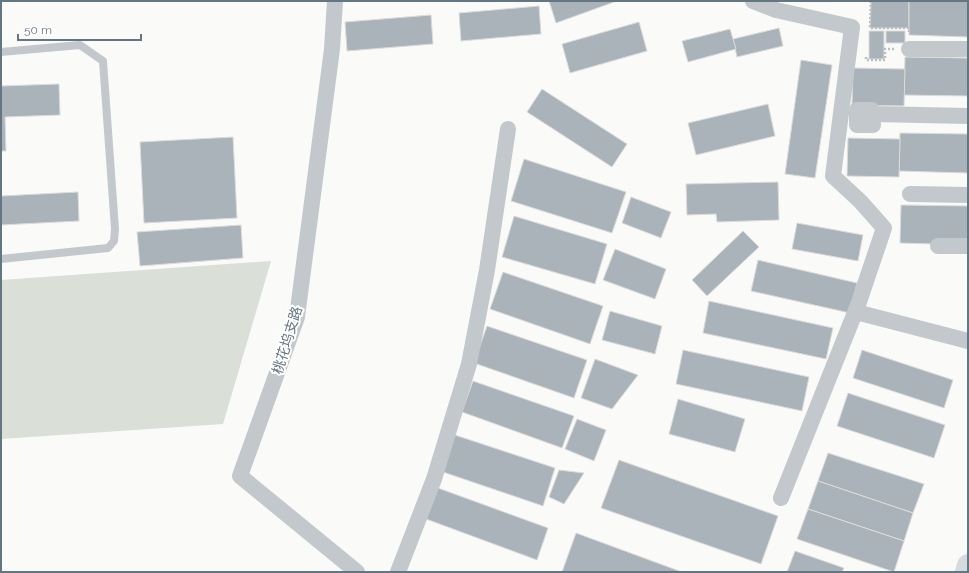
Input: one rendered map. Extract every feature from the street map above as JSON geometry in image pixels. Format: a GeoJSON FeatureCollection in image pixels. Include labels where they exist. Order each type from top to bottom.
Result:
{"type":"FeatureCollection","features":[{"type":"Feature","properties":{"kind":"street","name":"桃花坞支路"},"geometry":{"type":"LineString","coordinates":[[335,1],[332,49],[296,317],[240,476],[357,572]]}},
{"type":"Feature","properties":{"kind":"street"},"geometry":{"type":"LineString","coordinates":[[753,1],[776,10],[852,27],[833,176],[860,201],[884,228],[856,312],[781,498]]}},
{"type":"Feature","properties":{"kind":"street"},"geometry":{"type":"LineString","coordinates":[[909,49],[968,50]]}},
{"type":"Feature","properties":{"kind":"street"},"geometry":{"type":"LineString","coordinates":[[872,114],[968,116]]}},
{"type":"Feature","properties":{"kind":"street"},"geometry":{"type":"LineString","coordinates":[[398,572],[434,479],[469,364],[487,270],[508,129]]}},
{"type":"Feature","properties":{"kind":"street"},"geometry":{"type":"LineString","coordinates":[[910,194],[968,195]]}},
{"type":"Feature","properties":{"kind":"street"},"geometry":{"type":"LineString","coordinates":[[938,246],[968,246]]}},
{"type":"Feature","properties":{"kind":"street"},"geometry":{"type":"LineString","coordinates":[[856,312],[968,341]]}},
{"type":"Feature","properties":{"kind":"street"},"geometry":{"type":"LineString","coordinates":[[966,572],[968,565]]}},
{"type":"Feature","properties":{"kind":"lane"},"geometry":{"type":"LineString","coordinates":[[1,52],[80,45],[103,61],[115,229],[114,241],[108,248],[1,259]]}},
{"type":"Feature","properties":{"kind":"path"},"geometry":{"type":"LineString","coordinates":[[871,1],[870,28],[908,28],[909,49]]}},
{"type":"Feature","properties":{"kind":"path"},"geometry":{"type":"LineString","coordinates":[[866,53],[866,60],[885,60],[885,49]]}},
{"type":"Feature","properties":{"kind":"shaded area"},"geometry":{"type":"Polygon","coordinates":[[[271,261],[223,424],[1,439],[1,280],[271,261]]]}},
{"type":"Feature","properties":{"kind":"building"},"geometry":{"type":"Polygon","coordinates":[[[549,1],[617,1],[556,23],[549,1]]]}},
{"type":"Feature","properties":{"kind":"building"},"geometry":{"type":"Polygon","coordinates":[[[871,1],[909,1],[909,28],[870,28],[871,1]]]}},
{"type":"Feature","properties":{"kind":"building"},"geometry":{"type":"Polygon","coordinates":[[[909,1],[968,1],[968,37],[909,35],[909,1]]]}},
{"type":"Feature","properties":{"kind":"building"},"geometry":{"type":"Polygon","coordinates":[[[539,6],[541,34],[461,41],[459,13],[539,6]]]}},
{"type":"Feature","properties":{"kind":"building"},"geometry":{"type":"Polygon","coordinates":[[[431,15],[433,44],[347,51],[345,22],[431,15]]]}},
{"type":"Feature","properties":{"kind":"building"},"geometry":{"type":"Polygon","coordinates":[[[639,22],[647,51],[570,73],[562,44],[639,22]]]}},
{"type":"Feature","properties":{"kind":"building"},"geometry":{"type":"Polygon","coordinates":[[[779,28],[783,46],[737,57],[733,39],[779,28]]]}},
{"type":"Feature","properties":{"kind":"building"},"geometry":{"type":"Polygon","coordinates":[[[730,29],[736,49],[688,62],[682,41],[730,29]]]}},
{"type":"Feature","properties":{"kind":"building"},"geometry":{"type":"Polygon","coordinates":[[[869,31],[884,31],[884,59],[869,59],[869,31]]]}},
{"type":"Feature","properties":{"kind":"building"},"geometry":{"type":"Polygon","coordinates":[[[886,31],[905,31],[905,43],[886,43],[886,31]]]}},
{"type":"Feature","properties":{"kind":"building"},"geometry":{"type":"Polygon","coordinates":[[[905,57],[968,58],[968,96],[904,95],[905,57]]]}},
{"type":"Feature","properties":{"kind":"building"},"geometry":{"type":"Polygon","coordinates":[[[801,60],[832,65],[815,178],[785,174],[801,60]]]}},
{"type":"Feature","properties":{"kind":"building"},"geometry":{"type":"Polygon","coordinates":[[[853,68],[905,69],[904,106],[852,105],[853,68]]]}},
{"type":"Feature","properties":{"kind":"building"},"geometry":{"type":"Polygon","coordinates":[[[59,84],[60,115],[5,117],[6,151],[1,151],[1,86],[59,84]]]}},
{"type":"Feature","properties":{"kind":"building"},"geometry":{"type":"Polygon","coordinates":[[[542,89],[627,144],[612,167],[527,112],[542,89]]]}},
{"type":"Feature","properties":{"kind":"building"},"geometry":{"type":"Polygon","coordinates":[[[768,104],[775,136],[696,155],[688,123],[768,104]]]}},
{"type":"Feature","properties":{"kind":"building"},"geometry":{"type":"Polygon","coordinates":[[[900,133],[968,134],[968,173],[899,171],[900,133]]]}},
{"type":"Feature","properties":{"kind":"building"},"geometry":{"type":"Polygon","coordinates":[[[233,137],[237,218],[144,223],[140,142],[233,137]]]}},
{"type":"Feature","properties":{"kind":"building"},"geometry":{"type":"Polygon","coordinates":[[[848,138],[900,139],[899,177],[847,176],[848,138]]]}},
{"type":"Feature","properties":{"kind":"building"},"geometry":{"type":"Polygon","coordinates":[[[524,159],[626,192],[612,233],[511,201],[524,159]]]}},
{"type":"Feature","properties":{"kind":"building"},"geometry":{"type":"Polygon","coordinates":[[[778,182],[779,220],[717,222],[716,214],[687,215],[686,184],[778,182]]]}},
{"type":"Feature","properties":{"kind":"building"},"geometry":{"type":"Polygon","coordinates":[[[78,192],[79,221],[1,225],[1,196],[78,192]]]}},
{"type":"Feature","properties":{"kind":"building"},"geometry":{"type":"Polygon","coordinates":[[[631,197],[671,212],[661,238],[622,223],[631,197]]]}},
{"type":"Feature","properties":{"kind":"building"},"geometry":{"type":"Polygon","coordinates":[[[901,205],[968,206],[968,245],[900,243],[901,205]]]}},
{"type":"Feature","properties":{"kind":"building"},"geometry":{"type":"Polygon","coordinates":[[[514,216],[607,244],[595,284],[502,257],[514,216]]]}},
{"type":"Feature","properties":{"kind":"building"},"geometry":{"type":"Polygon","coordinates":[[[797,223],[863,235],[858,261],[792,249],[797,223]]]}},
{"type":"Feature","properties":{"kind":"building"},"geometry":{"type":"Polygon","coordinates":[[[241,225],[243,258],[140,266],[137,232],[241,225]]]}},
{"type":"Feature","properties":{"kind":"building"},"geometry":{"type":"Polygon","coordinates":[[[743,231],[759,247],[707,296],[692,280],[743,231]]]}},
{"type":"Feature","properties":{"kind":"building"},"geometry":{"type":"Polygon","coordinates":[[[615,249],[666,269],[655,299],[603,280],[615,249]]]}},
{"type":"Feature","properties":{"kind":"building"},"geometry":{"type":"Polygon","coordinates":[[[758,260],[857,283],[850,313],[751,291],[758,260]]]}},
{"type":"Feature","properties":{"kind":"building"},"geometry":{"type":"Polygon","coordinates":[[[503,272],[603,306],[590,344],[490,309],[503,272]]]}},
{"type":"Feature","properties":{"kind":"building"},"geometry":{"type":"Polygon","coordinates":[[[709,301],[833,328],[826,359],[703,333],[709,301]]]}},
{"type":"Feature","properties":{"kind":"building"},"geometry":{"type":"Polygon","coordinates":[[[610,311],[662,326],[655,354],[602,340],[610,311]]]}},
{"type":"Feature","properties":{"kind":"building"},"geometry":{"type":"Polygon","coordinates":[[[487,326],[587,360],[574,398],[474,363],[487,326]]]}},
{"type":"Feature","properties":{"kind":"building"},"geometry":{"type":"Polygon","coordinates":[[[683,350],[809,377],[802,411],[676,384],[683,350]]]}},
{"type":"Feature","properties":{"kind":"building"},"geometry":{"type":"Polygon","coordinates":[[[862,350],[953,380],[944,408],[853,378],[862,350]]]}},
{"type":"Feature","properties":{"kind":"building"},"geometry":{"type":"Polygon","coordinates":[[[595,359],[638,375],[612,409],[581,398],[595,359]]]}},
{"type":"Feature","properties":{"kind":"building"},"geometry":{"type":"Polygon","coordinates":[[[473,381],[574,416],[562,448],[462,412],[473,381]]]}},
{"type":"Feature","properties":{"kind":"building"},"geometry":{"type":"Polygon","coordinates":[[[848,393],[945,425],[934,458],[837,426],[848,393]]]}},
{"type":"Feature","properties":{"kind":"building"},"geometry":{"type":"Polygon","coordinates":[[[678,399],[745,419],[735,452],[669,434],[678,399]]]}},
{"type":"Feature","properties":{"kind":"building"},"geometry":{"type":"Polygon","coordinates":[[[577,419],[606,430],[594,461],[565,449],[577,419]]]}},
{"type":"Feature","properties":{"kind":"building"},"geometry":{"type":"Polygon","coordinates":[[[455,435],[555,468],[543,506],[443,472],[455,435]]]}},
{"type":"Feature","properties":{"kind":"building"},"geometry":{"type":"Polygon","coordinates":[[[828,453],[924,484],[913,513],[818,481],[828,453]]]}},
{"type":"Feature","properties":{"kind":"building"},"geometry":{"type":"Polygon","coordinates":[[[619,460],[778,516],[761,564],[601,508],[619,460]]]}},
{"type":"Feature","properties":{"kind":"building"},"geometry":{"type":"Polygon","coordinates":[[[559,470],[584,473],[564,504],[549,497],[559,470]]]}},
{"type":"Feature","properties":{"kind":"building"},"geometry":{"type":"Polygon","coordinates":[[[818,481],[913,513],[904,541],[808,509],[818,481]]]}},
{"type":"Feature","properties":{"kind":"building"},"geometry":{"type":"Polygon","coordinates":[[[438,488],[548,528],[537,560],[426,519],[438,488]]]}},
{"type":"Feature","properties":{"kind":"building"},"geometry":{"type":"Polygon","coordinates":[[[808,509],[904,541],[894,572],[797,539],[808,509]]]}},
{"type":"Feature","properties":{"kind":"building"},"geometry":{"type":"Polygon","coordinates":[[[576,533],[682,572],[562,572],[576,533]]]}},
{"type":"Feature","properties":{"kind":"building"},"geometry":{"type":"Polygon","coordinates":[[[795,551],[844,568],[842,572],[787,572],[795,551]]]}}]}
